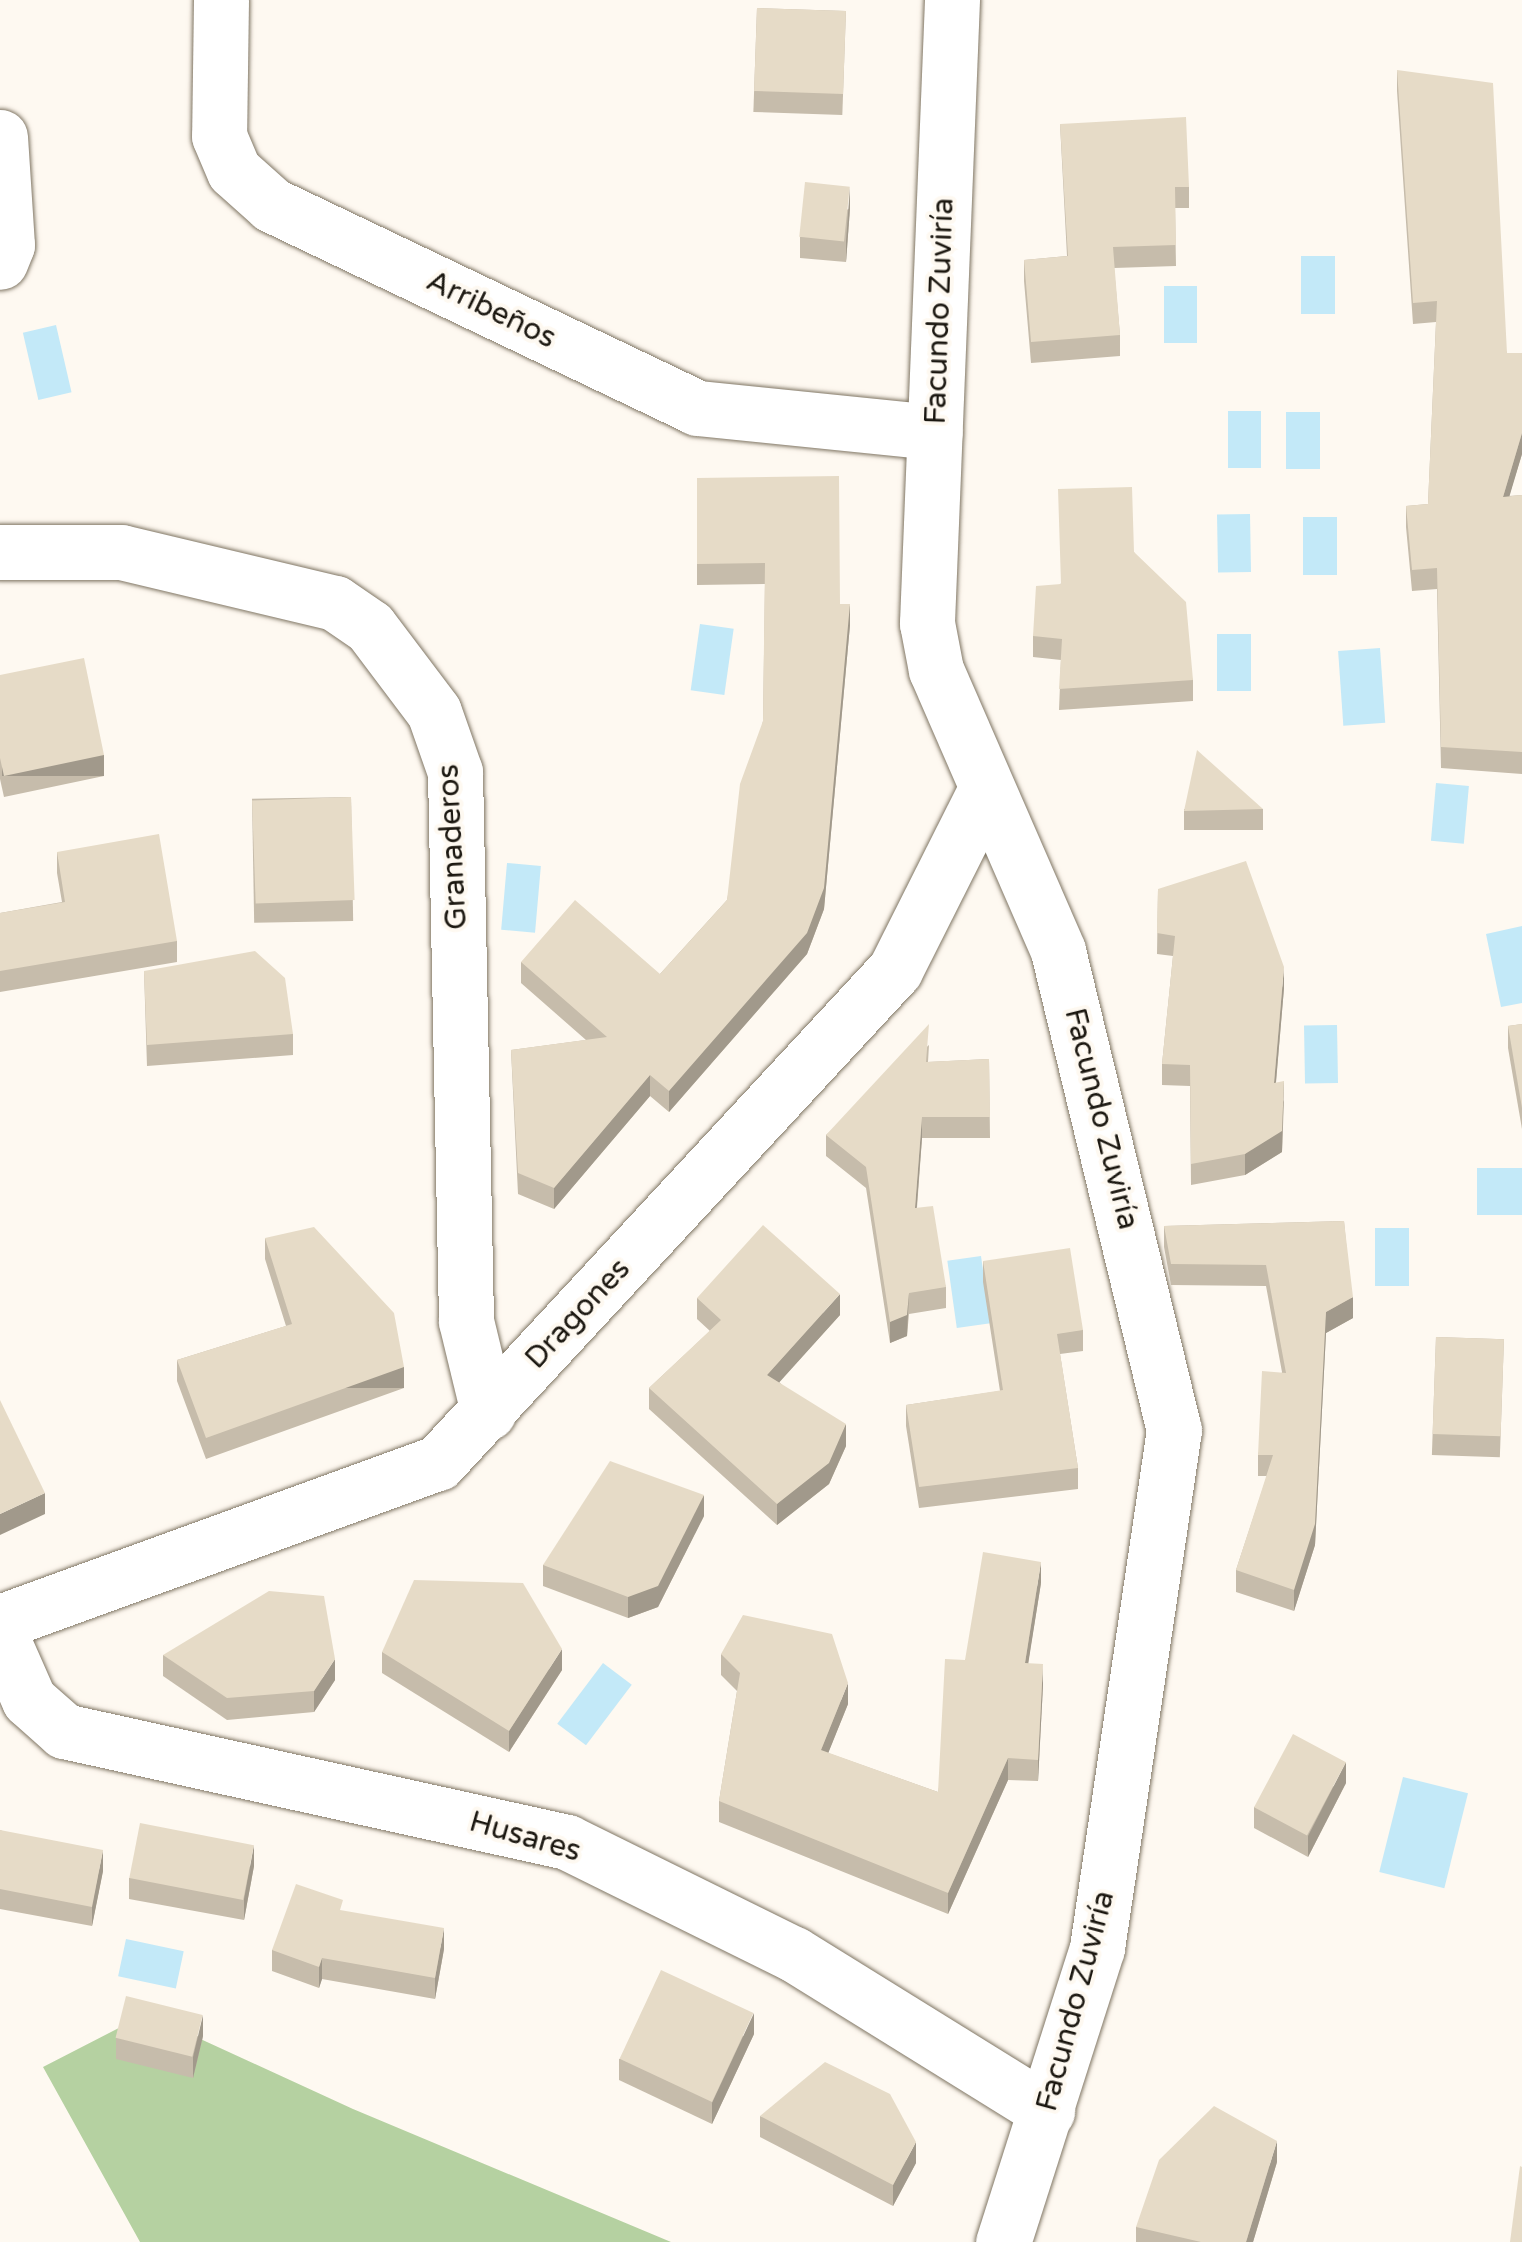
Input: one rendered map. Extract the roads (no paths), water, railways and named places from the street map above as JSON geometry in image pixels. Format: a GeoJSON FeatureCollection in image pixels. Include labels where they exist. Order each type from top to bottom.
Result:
{"type":"FeatureCollection","features":[{"type":"Feature","properties":{"kind":"street","name":"Arribeños"},"geometry":{"type":"LineString","coordinates":[[221,0],[219,136],[234,171],[272,205],[697,408],[934,432]]}},
{"type":"Feature","properties":{"kind":"street","name":"Facundo Zuviría"},"geometry":{"type":"LineString","coordinates":[[952,0],[927,623],[986,789],[1058,952],[1174,1430],[1096,1948],[1003,2242]]}},
{"type":"Feature","properties":{"kind":"street"},"geometry":{"type":"LineString","coordinates":[[0,262],[2,163]]}},
{"type":"Feature","properties":{"kind":"street","name":"Granaderos"},"geometry":{"type":"LineString","coordinates":[[0,552],[121,552],[335,604],[370,626],[434,712],[455,772],[466,1321],[488,1412]]}},
{"type":"Feature","properties":{"kind":"street","name":"Dragones"},"geometry":{"type":"LineString","coordinates":[[0,1622],[418,1474],[488,1412],[895,970],[986,789]]}},
{"type":"Feature","properties":{"kind":"street","name":"Husares"},"geometry":{"type":"LineString","coordinates":[[0,1634],[30,1700],[64,1732],[567,1842],[794,1954],[1047,2112]]}},
{"type":"Feature","properties":{"kind":"water"},"geometry":{"type":"Polygon","coordinates":[[[1301,256],[1335,256],[1335,314],[1301,314],[1301,256]]]}},
{"type":"Feature","properties":{"kind":"water"},"geometry":{"type":"Polygon","coordinates":[[[1164,286],[1197,286],[1197,343],[1164,343],[1164,286]]]}},
{"type":"Feature","properties":{"kind":"water"},"geometry":{"type":"Polygon","coordinates":[[[56,325],[72,392],[38,400],[23,333],[56,325]]]}},
{"type":"Feature","properties":{"kind":"water"},"geometry":{"type":"Polygon","coordinates":[[[1228,411],[1261,411],[1261,468],[1228,468],[1228,411]]]}},
{"type":"Feature","properties":{"kind":"water"},"geometry":{"type":"Polygon","coordinates":[[[1286,412],[1320,412],[1320,469],[1286,469],[1286,412]]]}},
{"type":"Feature","properties":{"kind":"water"},"geometry":{"type":"Polygon","coordinates":[[[1250,514],[1251,572],[1218,573],[1217,515],[1250,514]]]}},
{"type":"Feature","properties":{"kind":"water"},"geometry":{"type":"Polygon","coordinates":[[[1303,517],[1337,517],[1337,575],[1303,575],[1303,517]]]}},
{"type":"Feature","properties":{"kind":"water"},"geometry":{"type":"Polygon","coordinates":[[[700,624],[734,629],[724,695],[691,690],[700,624]]]}},
{"type":"Feature","properties":{"kind":"water"},"geometry":{"type":"Polygon","coordinates":[[[1217,634],[1251,634],[1251,691],[1217,691],[1217,634]]]}},
{"type":"Feature","properties":{"kind":"water"},"geometry":{"type":"Polygon","coordinates":[[[1380,648],[1385,723],[1343,726],[1338,651],[1380,648]]]}},
{"type":"Feature","properties":{"kind":"water"},"geometry":{"type":"Polygon","coordinates":[[[1436,783],[1469,786],[1464,844],[1431,841],[1436,783]]]}},
{"type":"Feature","properties":{"kind":"water"},"geometry":{"type":"Polygon","coordinates":[[[507,863],[541,866],[535,933],[501,930],[507,863]]]}},
{"type":"Feature","properties":{"kind":"water"},"geometry":{"type":"Polygon","coordinates":[[[1522,926],[1522,1003],[1501,1007],[1486,934],[1522,926]]]}},
{"type":"Feature","properties":{"kind":"water"},"geometry":{"type":"Polygon","coordinates":[[[1337,1025],[1338,1083],[1305,1084],[1304,1026],[1337,1025]]]}},
{"type":"Feature","properties":{"kind":"water"},"geometry":{"type":"Polygon","coordinates":[[[1477,1168],[1522,1168],[1522,1215],[1477,1215],[1477,1168]]]}},
{"type":"Feature","properties":{"kind":"water"},"geometry":{"type":"Polygon","coordinates":[[[1375,1228],[1409,1228],[1409,1286],[1375,1286],[1375,1228]]]}},
{"type":"Feature","properties":{"kind":"water"},"geometry":{"type":"Polygon","coordinates":[[[981,1256],[990,1323],[957,1328],[947,1261],[981,1256]]]}},
{"type":"Feature","properties":{"kind":"water"},"geometry":{"type":"Polygon","coordinates":[[[603,1663],[632,1685],[586,1745],[557,1724],[603,1663]]]}},
{"type":"Feature","properties":{"kind":"water"},"geometry":{"type":"Polygon","coordinates":[[[1403,1777],[1468,1793],[1444,1888],[1379,1872],[1403,1777]]]}},
{"type":"Feature","properties":{"kind":"water"},"geometry":{"type":"Polygon","coordinates":[[[126,1939],[184,1951],[176,1988],[118,1976],[126,1939]]]}}]}
